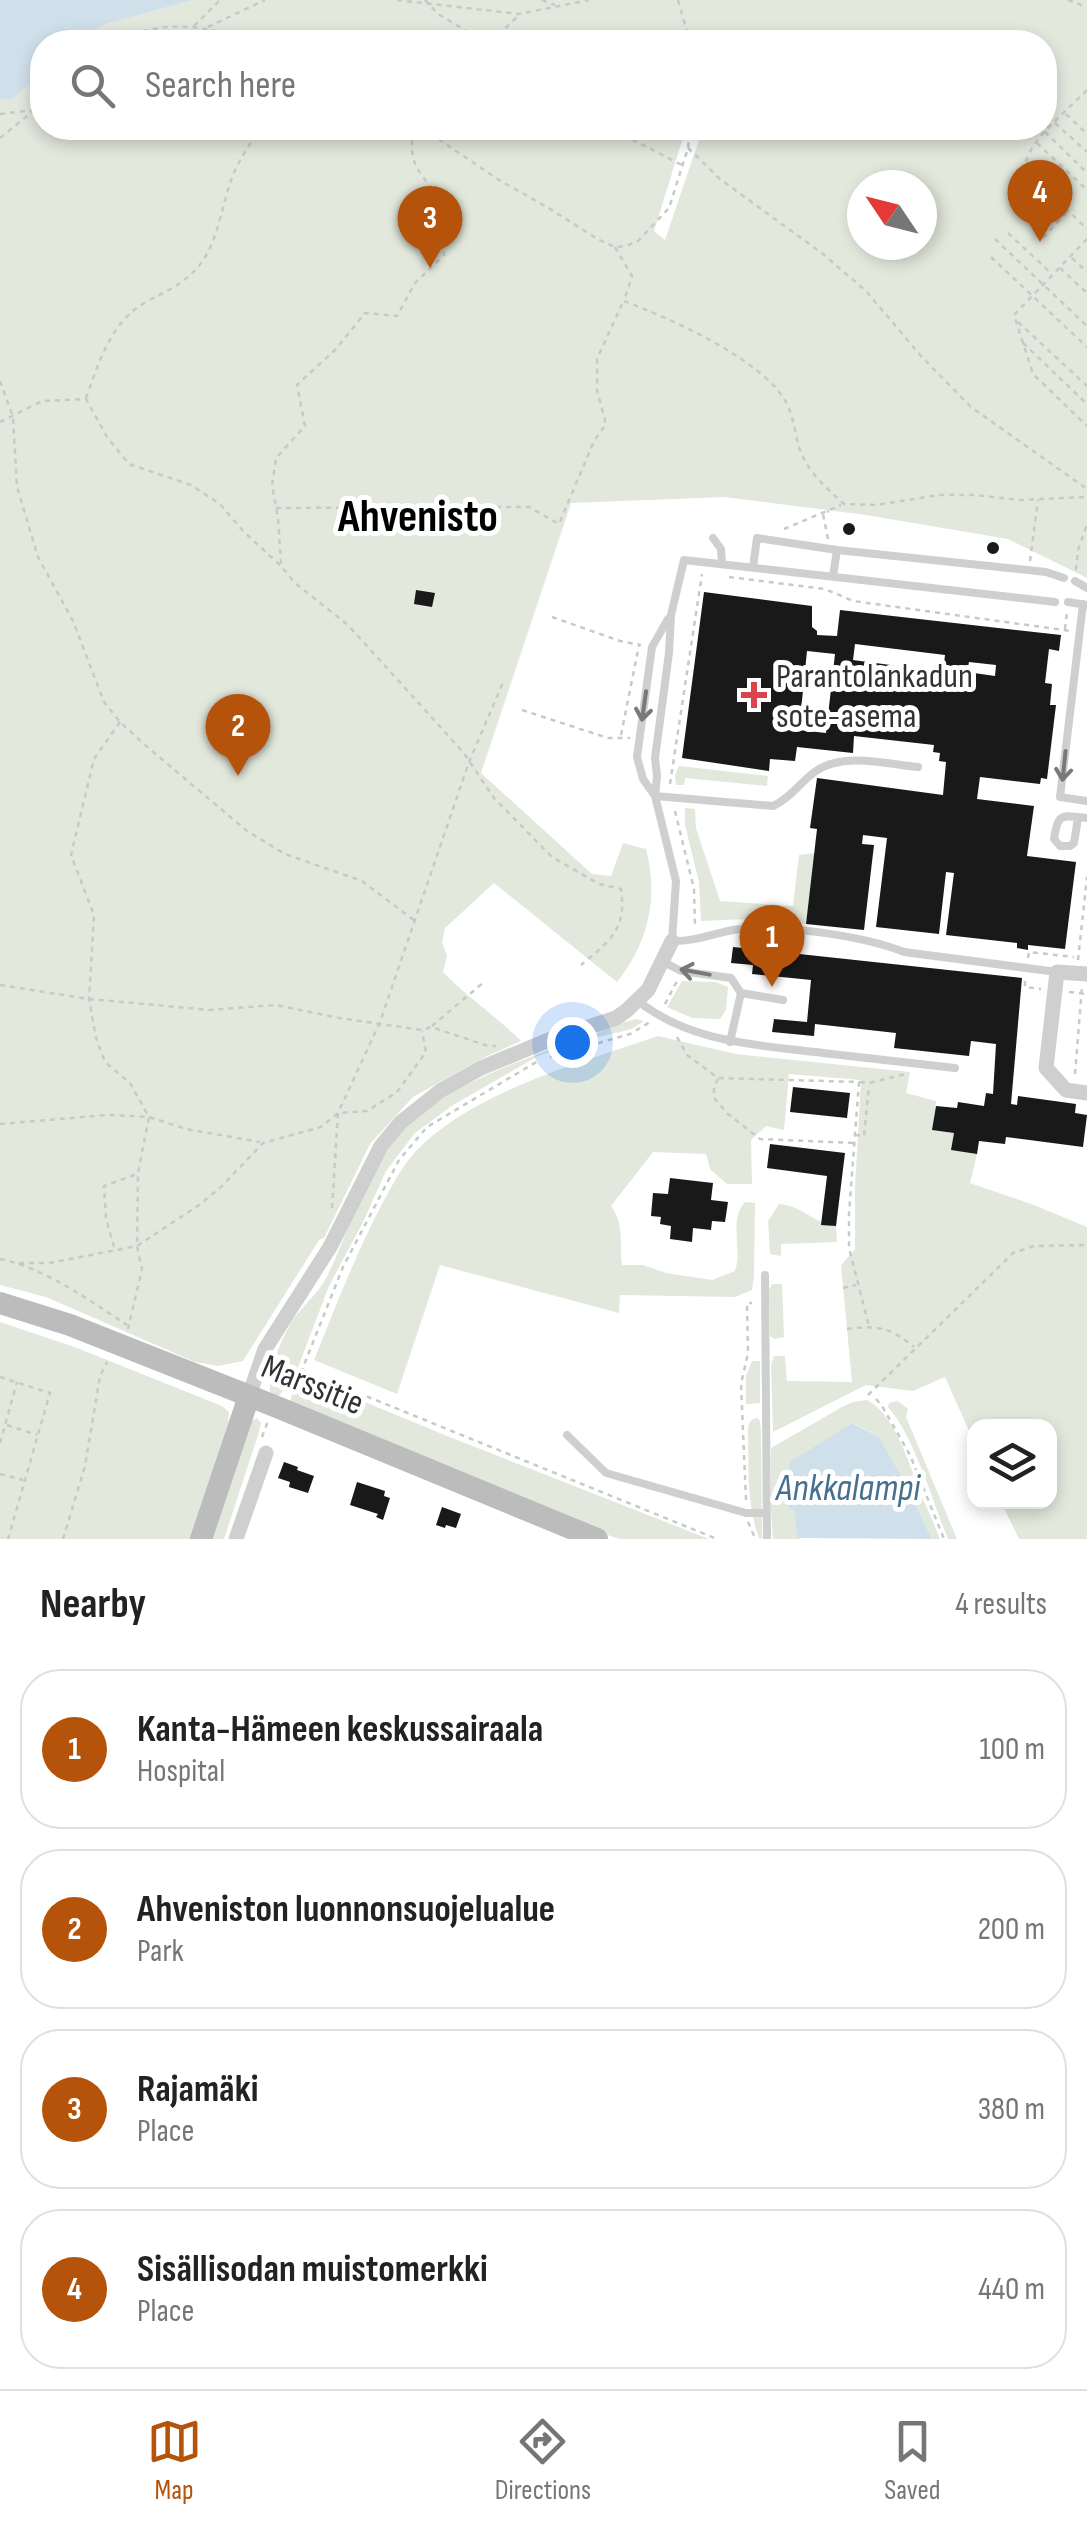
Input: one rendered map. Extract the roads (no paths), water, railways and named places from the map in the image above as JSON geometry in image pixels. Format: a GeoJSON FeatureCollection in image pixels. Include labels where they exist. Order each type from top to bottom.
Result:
{"type":"FeatureCollection","features":[{"type":"Feature","properties":{"kind":"main road","name":"Marssitie"},"geometry":{"type":"LineString","coordinates":[[0,1303],[70,1324],[596,1539]]}},
{"type":"Feature","properties":{"kind":"main road"},"geometry":{"type":"LineString","coordinates":[[200,1539],[250,1396]]}},
{"type":"Feature","properties":{"kind":"street"},"geometry":{"type":"LineString","coordinates":[[250,1396],[265,1349],[330,1247],[381,1146],[401,1122],[440,1091],[481,1068],[616,1018],[648,990],[672,941]]}},
{"type":"Feature","properties":{"kind":"street"},"geometry":{"type":"LineString","coordinates":[[1087,974],[1058,972],[1046,1068],[1066,1090],[1087,1093]]}},
{"type":"Feature","properties":{"kind":"street"},"geometry":{"type":"LineString","coordinates":[[236,1539],[262,1451]]}},
{"type":"Feature","properties":{"kind":"lane"},"geometry":{"type":"LineString","coordinates":[[713,538],[720,549],[722,564]]}},
{"type":"Feature","properties":{"kind":"lane"},"geometry":{"type":"LineString","coordinates":[[753,567],[757,538],[1046,572],[1064,578]]}},
{"type":"Feature","properties":{"kind":"lane"},"geometry":{"type":"LineString","coordinates":[[833,549],[833,576]]}},
{"type":"Feature","properties":{"kind":"lane"},"geometry":{"type":"LineString","coordinates":[[1055,602],[684,560],[671,615],[655,758],[655,796],[676,881],[672,941],[734,930],[774,928],[880,943],[904,952],[1058,972]]}},
{"type":"Feature","properties":{"kind":"lane"},"geometry":{"type":"LineString","coordinates":[[1075,581],[1087,588]]}},
{"type":"Feature","properties":{"kind":"lane"},"geometry":{"type":"LineString","coordinates":[[1068,602],[1085,605],[1060,797],[1087,801]]}},
{"type":"Feature","properties":{"kind":"lane"},"geometry":{"type":"LineString","coordinates":[[671,615],[652,648],[638,756],[643,779],[655,796],[773,806],[828,765],[847,760],[918,767]]}},
{"type":"Feature","properties":{"kind":"lane"},"geometry":{"type":"LineString","coordinates":[[662,961],[682,971],[731,978],[741,993],[730,1042]]}},
{"type":"Feature","properties":{"kind":"lane"},"geometry":{"type":"LineString","coordinates":[[741,993],[783,1000]]}},
{"type":"Feature","properties":{"kind":"lane"},"geometry":{"type":"LineString","coordinates":[[638,1001],[675,1026],[730,1042],[954,1068]]}},
{"type":"Feature","properties":{"kind":"lane"},"geometry":{"type":"LineString","coordinates":[[765,1275],[767,1539]]}},
{"type":"Feature","properties":{"kind":"lane"},"geometry":{"type":"LineString","coordinates":[[567,1435],[606,1473],[746,1513],[766,1514]]}},
{"type":"Feature","properties":{"kind":"water"},"geometry":{"type":"Polygon","coordinates":[[[0,0],[192,0],[96,30],[30,30],[30,83],[11,100],[0,98],[0,0]]]}},
{"type":"Feature","properties":{"kind":"water","name":"Ankkalampi"},"geometry":{"type":"Polygon","coordinates":[[[852,1423],[879,1437],[932,1539],[798,1538],[794,1511],[785,1504],[790,1462],[852,1423]]]}},
{"type":"Feature","properties":{"kind":"place","name":"Sisällisodan muistomerkki"},"geometry":{"type":"Point","coordinates":[1040,242]}},
{"type":"Feature","properties":{"kind":"place","name":"Rajamäki"},"geometry":{"type":"Point","coordinates":[430,268]}},
{"type":"Feature","properties":{"kind":"place","name":"Parantolankadun sote-asema"},"geometry":{"type":"Point","coordinates":[754,695]}},
{"type":"Feature","properties":{"kind":"place","name":"Ahveniston luonnonsuojelualue"},"geometry":{"type":"Point","coordinates":[238,776]}},
{"type":"Feature","properties":{"kind":"place","name":"Kanta-Hämeen keskussairaala"},"geometry":{"type":"Point","coordinates":[772,987]}},
{"type":"Feature","properties":{"kind":"district","name":"Ahvenisto"},"geometry":{"type":"Point","coordinates":[418,515]}}]}
